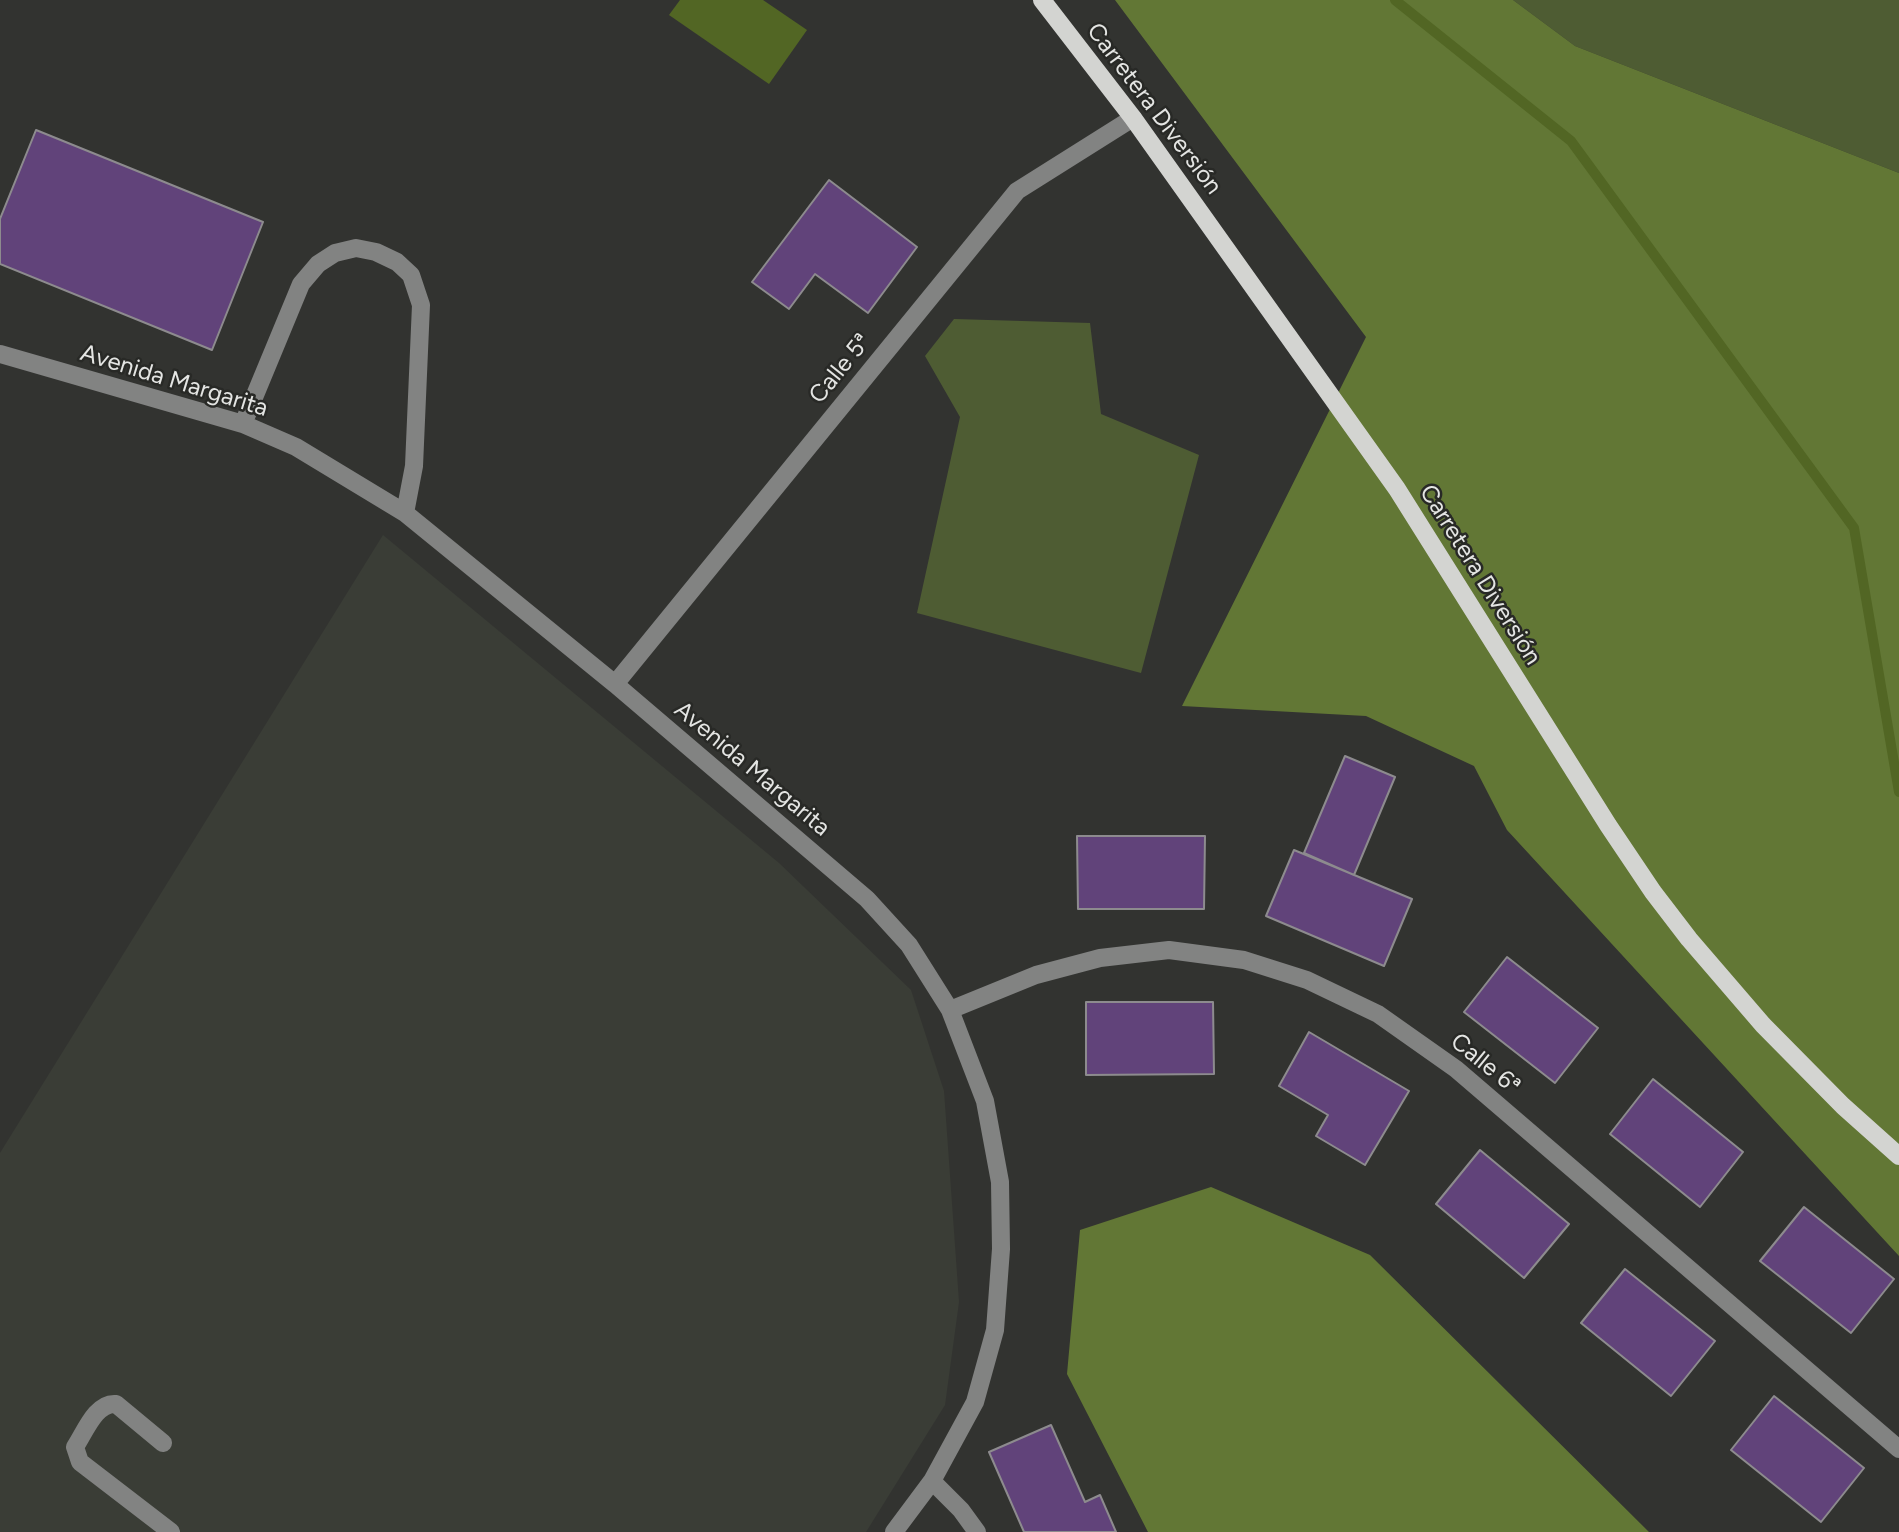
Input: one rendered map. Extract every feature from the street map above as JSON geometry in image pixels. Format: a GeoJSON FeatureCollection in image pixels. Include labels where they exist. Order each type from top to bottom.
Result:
{"type":"FeatureCollection","features":[{"type":"Feature","properties":{"kind":"main road","name":"Carretera Diversión"},"geometry":{"type":"LineString","coordinates":[[1042,0],[1133,118],[1397,489],[1608,825],[1653,891],[1689,939],[1763,1025],[1843,1106],[1899,1156]]}},
{"type":"Feature","properties":{"kind":"street","name":"Calle 5ª"},"geometry":{"type":"LineString","coordinates":[[615,684],[1017,191],[1133,118]]}},
{"type":"Feature","properties":{"kind":"street"},"geometry":{"type":"LineString","coordinates":[[243,424],[302,284],[318,264],[335,253],[356,248],[376,252],[397,262],[411,275],[421,305],[414,466],[405,513]]}},
{"type":"Feature","properties":{"kind":"street","name":"Avenida Margarita"},"geometry":{"type":"LineString","coordinates":[[0,354],[243,424],[296,447],[405,513],[615,684],[867,899],[909,945],[950,1010],[985,1101],[1000,1181],[1001,1250],[995,1330],[975,1402],[932,1481],[894,1532]]}},
{"type":"Feature","properties":{"kind":"street","name":"Calle 6ª"},"geometry":{"type":"LineString","coordinates":[[950,1010],[1036,975],[1100,958],[1169,950],[1244,960],[1307,979],[1377,1014],[1456,1069],[1899,1449]]}},
{"type":"Feature","properties":{"kind":"street"},"geometry":{"type":"LineString","coordinates":[[163,1443],[116,1404],[108,1403],[101,1408],[75,1447],[80,1462],[171,1532]]}},
{"type":"Feature","properties":{"kind":"street"},"geometry":{"type":"LineString","coordinates":[[932,1481],[961,1510],[977,1532]]}},
{"type":"Feature","properties":{"kind":"shaded area"},"geometry":{"type":"Polygon","coordinates":[[[680,0],[763,0],[807,30],[769,84],[669,15],[680,0]]]}},
{"type":"Feature","properties":{"kind":"shaded area"},"geometry":{"type":"Polygon","coordinates":[[[1115,0],[1513,0],[1575,46],[1899,173],[1899,1256],[1507,830],[1474,766],[1366,716],[1182,706],[1366,337],[1115,0]]]}},
{"type":"Feature","properties":{"kind":"shaded area"},"geometry":{"type":"Polygon","coordinates":[[[1513,0],[1899,0],[1899,173],[1575,46],[1513,0]]]}},
{"type":"Feature","properties":{"kind":"shaded area"},"geometry":{"type":"Polygon","coordinates":[[[954,319],[1090,323],[1101,414],[1199,455],[1141,673],[917,613],[960,417],[925,356],[954,319]]]}},
{"type":"Feature","properties":{"kind":"shaded area"},"geometry":{"type":"Polygon","coordinates":[[[383,535],[779,863],[911,990],[944,1091],[959,1302],[945,1405],[866,1532],[0,1532],[0,1153],[383,535]]]}},
{"type":"Feature","properties":{"kind":"shaded area"},"geometry":{"type":"Polygon","coordinates":[[[1211,1187],[1370,1255],[1649,1532],[1148,1532],[1067,1374],[1080,1230],[1211,1187]]]}},
{"type":"Feature","properties":{"kind":"building"},"geometry":{"type":"Polygon","coordinates":[[[36,130],[263,222],[212,350],[0,264],[0,219],[36,130]]]}},
{"type":"Feature","properties":{"kind":"building"},"geometry":{"type":"Polygon","coordinates":[[[829,180],[917,247],[868,313],[815,274],[789,309],[752,282],[829,180]]]}},
{"type":"Feature","properties":{"kind":"building"},"geometry":{"type":"Polygon","coordinates":[[[1345,756],[1395,777],[1354,875],[1304,853],[1345,756]]]}},
{"type":"Feature","properties":{"kind":"building"},"geometry":{"type":"Polygon","coordinates":[[[1077,836],[1205,836],[1204,909],[1078,909],[1077,836]]]}},
{"type":"Feature","properties":{"kind":"building"},"geometry":{"type":"Polygon","coordinates":[[[1294,850],[1412,899],[1384,966],[1266,916],[1294,850]]]}},
{"type":"Feature","properties":{"kind":"building"},"geometry":{"type":"Polygon","coordinates":[[[1507,957],[1598,1028],[1555,1083],[1464,1012],[1507,957]]]}},
{"type":"Feature","properties":{"kind":"building"},"geometry":{"type":"Polygon","coordinates":[[[1086,1002],[1213,1002],[1214,1074],[1086,1075],[1086,1002]]]}},
{"type":"Feature","properties":{"kind":"building"},"geometry":{"type":"Polygon","coordinates":[[[1309,1032],[1409,1091],[1365,1165],[1316,1136],[1328,1115],[1279,1086],[1309,1032]]]}},
{"type":"Feature","properties":{"kind":"building"},"geometry":{"type":"Polygon","coordinates":[[[1653,1079],[1743,1152],[1700,1207],[1610,1134],[1653,1079]]]}},
{"type":"Feature","properties":{"kind":"building"},"geometry":{"type":"Polygon","coordinates":[[[1480,1150],[1569,1224],[1524,1278],[1436,1204],[1480,1150]]]}},
{"type":"Feature","properties":{"kind":"building"},"geometry":{"type":"Polygon","coordinates":[[[1804,1207],[1894,1279],[1851,1333],[1760,1261],[1804,1207]]]}},
{"type":"Feature","properties":{"kind":"building"},"geometry":{"type":"Polygon","coordinates":[[[1625,1269],[1715,1341],[1671,1396],[1581,1323],[1625,1269]]]}},
{"type":"Feature","properties":{"kind":"building"},"geometry":{"type":"Polygon","coordinates":[[[1774,1396],[1864,1468],[1821,1522],[1731,1450],[1774,1396]]]}},
{"type":"Feature","properties":{"kind":"building"},"geometry":{"type":"Polygon","coordinates":[[[1051,1425],[1085,1502],[1100,1495],[1116,1532],[1024,1532],[989,1452],[1051,1425]]]}},
{"type":"Feature","properties":{"kind":"waterway"},"geometry":{"type":"LineString","coordinates":[[1395,0],[1571,141],[1854,528],[1899,792]]}}]}
